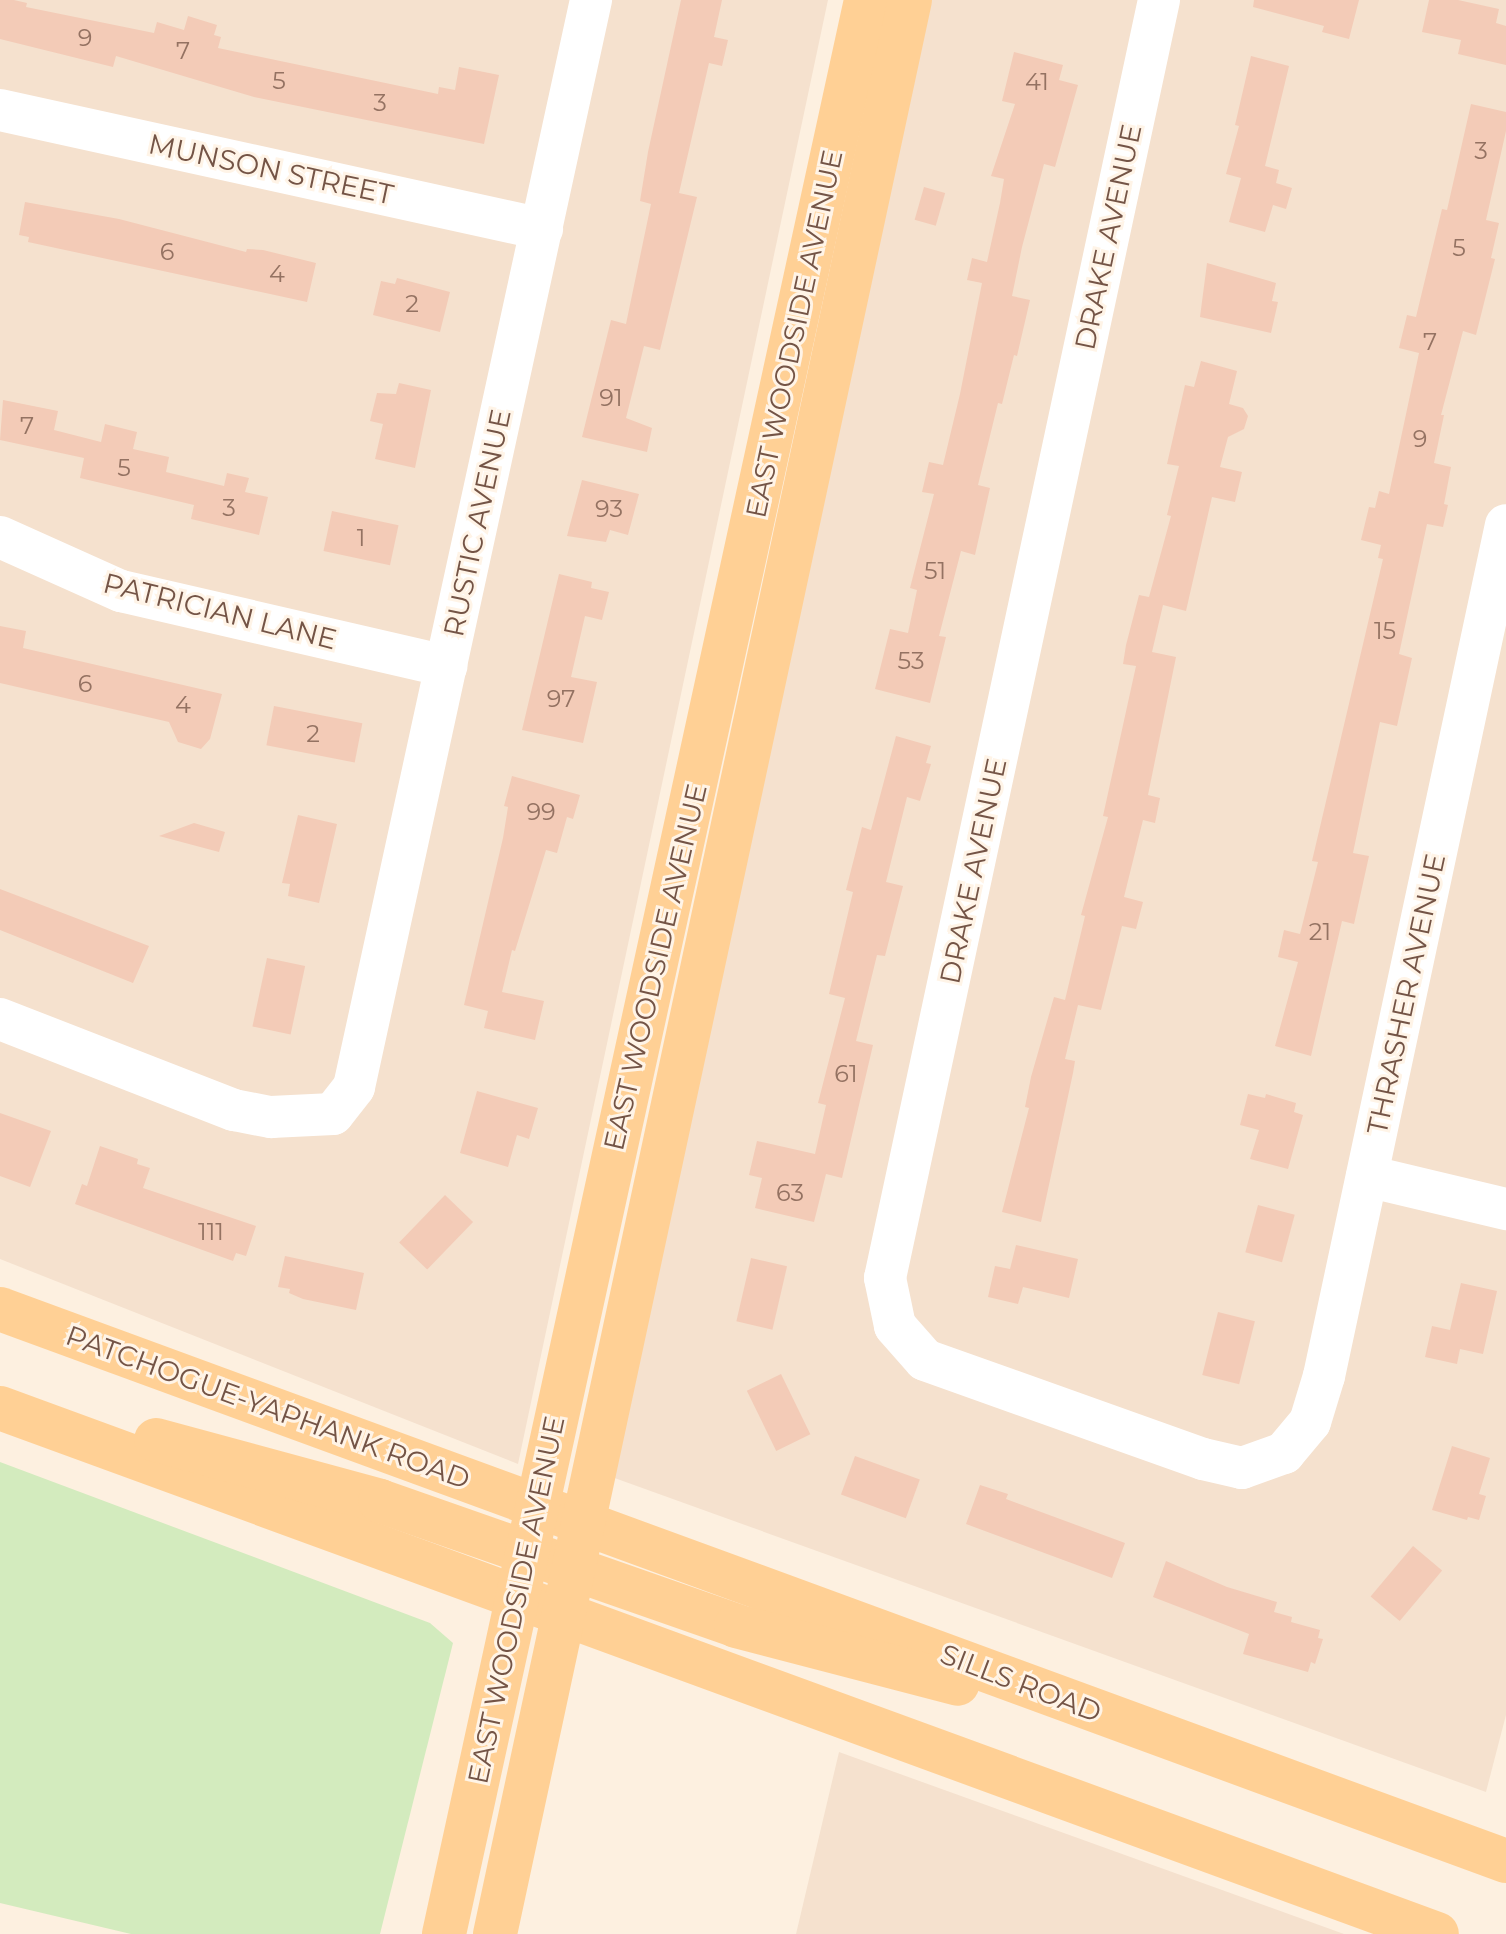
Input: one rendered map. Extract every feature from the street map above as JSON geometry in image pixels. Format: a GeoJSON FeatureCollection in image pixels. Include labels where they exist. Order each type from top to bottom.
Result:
{"type":"FeatureCollection","features":[{"type":"Feature","properties":{"kind":"main road","name":"EAST WOODSIDE AVENUE"},"geometry":{"type":"LineString","coordinates":[[444,1934],[866,0]]}},
{"type":"Feature","properties":{"kind":"main road","name":"EAST WOODSIDE AVENUE"},"geometry":{"type":"LineString","coordinates":[[495,1934],[576,1568],[910,0]]}},
{"type":"Feature","properties":{"kind":"main road","name":"PATCHOGUE-YAPHANK ROAD"},"geometry":{"type":"LineString","coordinates":[[0,1309],[536,1504]]}},
{"type":"Feature","properties":{"kind":"main road"},"geometry":{"type":"LineString","coordinates":[[0,1408],[1437,1934]]}},
{"type":"Feature","properties":{"kind":"main road"},"geometry":{"type":"LineString","coordinates":[[78,1437],[153,1439],[223,1456],[380,1501],[803,1645],[938,1680],[1102,1713]]}},
{"type":"Feature","properties":{"kind":"main road","name":"SILLS ROAD"},"geometry":{"type":"LineString","coordinates":[[536,1504],[1506,1861]]}},
{"type":"Feature","properties":{"kind":"street","name":"RUSTIC AVENUE"},"geometry":{"type":"LineString","coordinates":[[0,1019],[234,1110],[271,1117],[333,1114],[354,1087],[591,0]]}},
{"type":"Feature","properties":{"kind":"street","name":"DRAKE AVENUE"},"geometry":{"type":"LineString","coordinates":[[1159,0],[885,1278],[895,1326],[925,1360],[1203,1459],[1242,1468],[1284,1453]]}},
{"type":"Feature","properties":{"kind":"street","name":"MUNSON STREET"},"geometry":{"type":"LineString","coordinates":[[0,110],[542,229]]}},
{"type":"Feature","properties":{"kind":"street","name":"THRASHER AVENUE"},"geometry":{"type":"LineString","coordinates":[[1284,1453],[1310,1422],[1324,1376],[1506,525]]}},
{"type":"Feature","properties":{"kind":"street","name":"PATRICIAN LANE"},"geometry":{"type":"LineString","coordinates":[[0,537],[121,591],[446,666]]}},
{"type":"Feature","properties":{"kind":"street"},"geometry":{"type":"LineString","coordinates":[[1367,1176],[1506,1209]]}},
{"type":"Feature","properties":{"kind":"shaded area"},"geometry":{"type":"Polygon","coordinates":[[[0,0],[828,0],[518,1464],[0,1259],[0,0]]]}},
{"type":"Feature","properties":{"kind":"shaded area"},"geometry":{"type":"Polygon","coordinates":[[[927,0],[1506,0],[1506,1715],[1486,1792],[609,1476],[927,0]]]}},
{"type":"Feature","properties":{"kind":"shaded area"},"geometry":{"type":"Polygon","coordinates":[[[839,1752],[1344,1934],[796,1934],[839,1752]]]}},
{"type":"Feature","properties":{"kind":"green space"},"geometry":{"type":"Polygon","coordinates":[[[0,1462],[430,1623],[453,1643],[380,1934],[131,1934],[0,1903],[0,1462]]]}},
{"type":"Feature","properties":{"kind":"building"},"geometry":{"type":"Polygon","coordinates":[[[0,0],[14,0],[27,3],[26,7],[154,33],[157,22],[184,30],[188,16],[217,25],[214,35],[221,37],[218,48],[438,94],[439,87],[455,90],[459,67],[499,75],[484,144],[254,97],[116,56],[113,67],[0,39],[0,0]]]}},
{"type":"Feature","properties":{"kind":"building"},"geometry":{"type":"Polygon","coordinates":[[[681,0],[722,0],[714,37],[728,40],[722,66],[709,63],[679,193],[697,197],[660,350],[644,346],[626,418],[652,428],[647,452],[582,437],[611,320],[626,324],[651,204],[640,201],[648,152],[681,0]]]}},
{"type":"Feature","properties":{"kind":"building"},"geometry":{"type":"Polygon","coordinates":[[[1254,0],[1359,0],[1349,39],[1322,32],[1324,26],[1253,7],[1254,0]]]}},
{"type":"Feature","properties":{"kind":"building"},"geometry":{"type":"Polygon","coordinates":[[[1429,0],[1458,0],[1499,9],[1496,23],[1506,26],[1506,65],[1458,54],[1461,40],[1422,32],[1429,0]]]}},
{"type":"Feature","properties":{"kind":"building"},"geometry":{"type":"Polygon","coordinates":[[[1014,52],[1063,65],[1059,80],[1078,85],[1055,167],[1044,164],[1022,247],[1012,296],[1030,300],[1017,356],[1014,355],[1002,404],[998,403],[978,485],[990,488],[975,555],[961,551],[939,636],[946,637],[930,703],[875,689],[890,629],[908,633],[917,590],[910,588],[934,494],[922,492],[929,462],[943,465],[982,283],[967,280],[972,258],[987,262],[1000,203],[1004,179],[991,176],[1015,104],[1002,101],[1014,52]]]}},
{"type":"Feature","properties":{"kind":"building"},"geometry":{"type":"Polygon","coordinates":[[[1251,56],[1289,66],[1265,166],[1279,170],[1276,183],[1292,188],[1286,209],[1273,205],[1265,232],[1229,222],[1241,178],[1226,174],[1239,126],[1235,125],[1251,56]]]}},
{"type":"Feature","properties":{"kind":"building"},"geometry":{"type":"Polygon","coordinates":[[[1471,104],[1506,112],[1506,131],[1486,220],[1499,223],[1491,258],[1495,259],[1476,335],[1463,331],[1441,415],[1444,415],[1434,463],[1451,467],[1444,504],[1448,505],[1443,527],[1427,524],[1399,654],[1412,658],[1397,726],[1380,722],[1353,853],[1369,856],[1354,924],[1342,921],[1311,1056],[1275,1046],[1298,962],[1278,957],[1284,930],[1300,934],[1318,862],[1312,861],[1383,559],[1378,558],[1381,545],[1361,540],[1369,507],[1375,508],[1379,491],[1389,494],[1419,353],[1399,348],[1407,315],[1416,317],[1442,209],[1447,210],[1471,104]]]}},
{"type":"Feature","properties":{"kind":"building"},"geometry":{"type":"Polygon","coordinates":[[[924,187],[945,193],[936,226],[915,220],[924,187]]]}},
{"type":"Feature","properties":{"kind":"building"},"geometry":{"type":"Polygon","coordinates":[[[25,202],[119,219],[246,252],[247,249],[263,250],[316,263],[307,302],[28,242],[29,237],[19,235],[25,202]]]}},
{"type":"Feature","properties":{"kind":"building"},"geometry":{"type":"Polygon","coordinates":[[[1207,263],[1276,283],[1272,301],[1278,302],[1271,333],[1200,317],[1207,263]]]}},
{"type":"Feature","properties":{"kind":"building"},"geometry":{"type":"Polygon","coordinates":[[[397,278],[450,292],[440,332],[373,315],[381,281],[395,284],[397,278]]]}},
{"type":"Feature","properties":{"kind":"building"},"geometry":{"type":"Polygon","coordinates":[[[1201,361],[1237,371],[1229,404],[1243,408],[1248,416],[1244,429],[1228,437],[1220,467],[1242,472],[1235,502],[1212,497],[1186,611],[1163,605],[1152,652],[1176,657],[1148,795],[1160,798],[1155,823],[1143,820],[1124,897],[1143,902],[1136,929],[1122,926],[1101,1010],[1078,1005],[1065,1059],[1075,1061],[1073,1073],[1041,1222],[1002,1212],[1029,1108],[1025,1107],[1031,1077],[1054,997],[1065,1000],[1085,916],[1081,915],[1108,817],[1103,816],[1136,666],[1123,664],[1126,645],[1139,595],[1149,597],[1171,516],[1167,515],[1179,466],[1167,464],[1185,385],[1194,387],[1201,361]]]}},
{"type":"Feature","properties":{"kind":"building"},"geometry":{"type":"Polygon","coordinates":[[[399,383],[431,390],[415,468],[375,459],[383,424],[370,421],[377,393],[396,394],[399,383]]]}},
{"type":"Feature","properties":{"kind":"building"},"geometry":{"type":"Polygon","coordinates":[[[3,400],[58,411],[54,430],[101,442],[105,424],[137,432],[133,449],[169,457],[166,472],[224,486],[227,473],[249,478],[245,492],[268,497],[259,535],[191,519],[194,505],[80,478],[84,458],[0,440],[3,400]]]}},
{"type":"Feature","properties":{"kind":"building"},"geometry":{"type":"Polygon","coordinates":[[[582,480],[639,494],[628,535],[610,530],[606,542],[567,536],[582,480]]]}},
{"type":"Feature","properties":{"kind":"building"},"geometry":{"type":"Polygon","coordinates":[[[332,511],[399,525],[390,565],[323,551],[332,511]]]}},
{"type":"Feature","properties":{"kind":"building"},"geometry":{"type":"Polygon","coordinates":[[[559,574],[592,582],[591,588],[609,592],[602,620],[585,616],[571,677],[597,682],[583,743],[522,730],[559,574]]]}},
{"type":"Feature","properties":{"kind":"building"},"geometry":{"type":"Polygon","coordinates":[[[0,626],[26,631],[23,648],[222,694],[210,739],[201,749],[178,742],[169,722],[0,683],[0,626]]]}},
{"type":"Feature","properties":{"kind":"building"},"geometry":{"type":"Polygon","coordinates":[[[274,706],[362,723],[355,762],[266,745],[274,706]]]}},
{"type":"Feature","properties":{"kind":"building"},"geometry":{"type":"Polygon","coordinates":[[[896,736],[931,746],[926,763],[931,764],[920,801],[907,797],[886,882],[903,886],[885,956],[877,955],[856,1041],[873,1045],[842,1178],[826,1174],[814,1222],[755,1208],[762,1178],[749,1175],[757,1141],[815,1154],[826,1105],[818,1103],[845,998],[829,994],[853,892],[846,890],[862,827],[871,830],[896,736]]]}},
{"type":"Feature","properties":{"kind":"building"},"geometry":{"type":"Polygon","coordinates":[[[512,776],[580,795],[573,819],[567,817],[557,853],[546,850],[515,951],[512,950],[502,992],[544,1001],[535,1040],[484,1028],[488,1011],[464,1005],[503,838],[508,807],[504,806],[512,776]]]}},
{"type":"Feature","properties":{"kind":"building"},"geometry":{"type":"Polygon","coordinates":[[[298,815],[337,824],[319,903],[288,896],[290,884],[282,883],[298,815]]]}},
{"type":"Feature","properties":{"kind":"building"},"geometry":{"type":"Polygon","coordinates":[[[194,823],[225,832],[219,852],[159,836],[194,823]]]}},
{"type":"Feature","properties":{"kind":"building"},"geometry":{"type":"Polygon","coordinates":[[[0,889],[149,946],[133,983],[0,930],[0,889]]]}},
{"type":"Feature","properties":{"kind":"building"},"geometry":{"type":"Polygon","coordinates":[[[267,958],[305,966],[291,1035],[252,1026],[267,958]]]}},
{"type":"Feature","properties":{"kind":"building"},"geometry":{"type":"Polygon","coordinates":[[[477,1091],[538,1108],[529,1139],[517,1135],[508,1167],[460,1153],[477,1091]]]}},
{"type":"Feature","properties":{"kind":"building"},"geometry":{"type":"Polygon","coordinates":[[[1248,1094],[1265,1098],[1266,1094],[1296,1103],[1294,1112],[1303,1115],[1288,1169],[1250,1159],[1259,1130],[1240,1125],[1248,1094]]]}},
{"type":"Feature","properties":{"kind":"building"},"geometry":{"type":"Polygon","coordinates":[[[0,1113],[51,1131],[30,1187],[0,1176],[0,1113]]]}},
{"type":"Feature","properties":{"kind":"building"},"geometry":{"type":"Polygon","coordinates":[[[100,1146],[138,1159],[137,1164],[150,1168],[143,1188],[256,1226],[246,1256],[236,1253],[233,1261],[75,1204],[82,1184],[87,1186],[100,1146]]]}},
{"type":"Feature","properties":{"kind":"building"},"geometry":{"type":"Polygon","coordinates":[[[445,1195],[473,1222],[427,1270],[399,1242],[445,1195]]]}},
{"type":"Feature","properties":{"kind":"building"},"geometry":{"type":"Polygon","coordinates":[[[1258,1205],[1295,1215],[1282,1262],[1245,1252],[1258,1205]]]}},
{"type":"Feature","properties":{"kind":"building"},"geometry":{"type":"Polygon","coordinates":[[[1016,1245],[1078,1259],[1069,1298],[1023,1287],[1018,1304],[988,1297],[995,1266],[1010,1269],[1016,1245]]]}},
{"type":"Feature","properties":{"kind":"building"},"geometry":{"type":"Polygon","coordinates":[[[285,1256],[364,1273],[356,1310],[303,1299],[289,1293],[290,1289],[278,1287],[285,1256]]]}},
{"type":"Feature","properties":{"kind":"building"},"geometry":{"type":"Polygon","coordinates":[[[751,1258],[787,1266],[772,1330],[736,1321],[751,1258]]]}},
{"type":"Feature","properties":{"kind":"building"},"geometry":{"type":"Polygon","coordinates":[[[1461,1283],[1497,1291],[1483,1354],[1460,1349],[1457,1364],[1425,1357],[1432,1326],[1450,1330],[1461,1283]]]}},
{"type":"Feature","properties":{"kind":"building"},"geometry":{"type":"Polygon","coordinates":[[[1218,1312],[1255,1321],[1239,1384],[1202,1375],[1218,1312]]]}},
{"type":"Feature","properties":{"kind":"building"},"geometry":{"type":"Polygon","coordinates":[[[781,1374],[810,1434],[776,1451],[747,1391],[781,1374]]]}},
{"type":"Feature","properties":{"kind":"building"},"geometry":{"type":"Polygon","coordinates":[[[1452,1446],[1490,1458],[1479,1494],[1486,1496],[1479,1520],[1468,1517],[1467,1520],[1432,1510],[1452,1446]]]}},
{"type":"Feature","properties":{"kind":"building"},"geometry":{"type":"Polygon","coordinates":[[[855,1456],[920,1480],[906,1518],[841,1495],[855,1456]]]}},
{"type":"Feature","properties":{"kind":"building"},"geometry":{"type":"Polygon","coordinates":[[[980,1485],[1008,1494],[1006,1499],[1125,1543],[1112,1578],[966,1524],[980,1485]]]}},
{"type":"Feature","properties":{"kind":"building"},"geometry":{"type":"Polygon","coordinates":[[[1413,1546],[1442,1570],[1400,1621],[1371,1597],[1413,1546]]]}},
{"type":"Feature","properties":{"kind":"building"},"geometry":{"type":"Polygon","coordinates":[[[1166,1561],[1227,1587],[1277,1602],[1274,1612],[1292,1617],[1291,1622],[1320,1630],[1318,1638],[1323,1639],[1315,1664],[1311,1662],[1308,1672],[1243,1654],[1249,1634],[1153,1597],[1166,1561]]]}}]}
